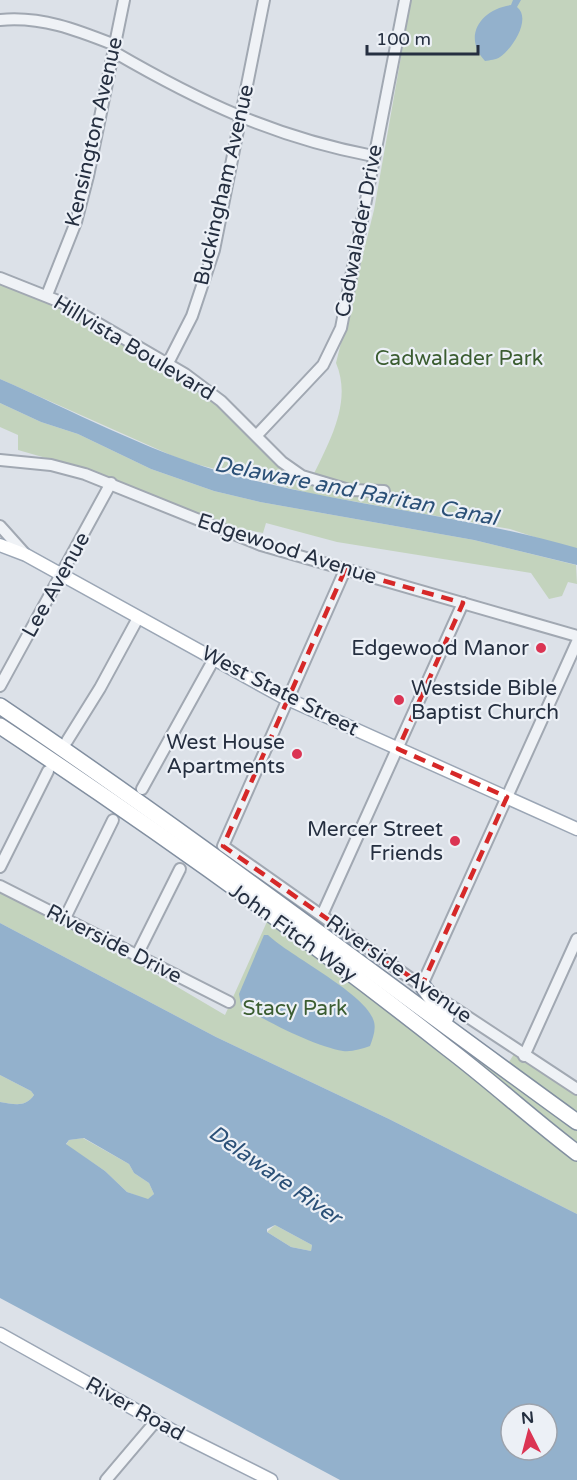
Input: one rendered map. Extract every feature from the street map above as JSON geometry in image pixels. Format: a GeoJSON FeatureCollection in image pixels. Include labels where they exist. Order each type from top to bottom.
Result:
{"type":"FeatureCollection","features":[{"type":"Feature","properties":{"kind":"highway","name":"John Fitch Way"},"geometry":{"type":"LineString","coordinates":[[0,706],[138,800],[577,1122]]}},
{"type":"Feature","properties":{"kind":"highway","name":"John Fitch Way"},"geometry":{"type":"LineString","coordinates":[[0,726],[70,772],[270,915],[448,1048],[577,1153]]}},
{"type":"Feature","properties":{"kind":"highway"},"geometry":{"type":"LineString","coordinates":[[422,985],[441,1012],[488,1056]]}},
{"type":"Feature","properties":{"kind":"main road"},"geometry":{"type":"LineString","coordinates":[[0,545],[26,555]]}},
{"type":"Feature","properties":{"kind":"main road","name":"West State Street"},"geometry":{"type":"LineString","coordinates":[[26,555],[288,699],[577,829]]}},
{"type":"Feature","properties":{"kind":"main road","name":"River Road"},"geometry":{"type":"LineString","coordinates":[[0,1334],[156,1421],[271,1480]]}},
{"type":"Feature","properties":{"kind":"street","name":"Kensington Avenue"},"geometry":{"type":"LineString","coordinates":[[47,295],[79,210],[124,0]]}},
{"type":"Feature","properties":{"kind":"street","name":"Buckingham Avenue"},"geometry":{"type":"LineString","coordinates":[[168,363],[192,315],[214,250],[264,0]]}},
{"type":"Feature","properties":{"kind":"street","name":"Cadwalader Drive"},"geometry":{"type":"LineString","coordinates":[[257,435],[312,379],[330,355],[337,339],[405,0]]}},
{"type":"Feature","properties":{"kind":"street"},"geometry":{"type":"LineString","coordinates":[[0,20],[29,19],[59,24],[114,48],[193,97],[240,118],[322,145],[373,156]]}},
{"type":"Feature","properties":{"kind":"street","name":"Hillvista Boulevard"},"geometry":{"type":"LineString","coordinates":[[0,278],[47,295],[168,363],[214,395],[282,462],[313,480],[349,490],[384,492]]}},
{"type":"Feature","properties":{"kind":"street","name":"Edgewood Avenue"},"geometry":{"type":"LineString","coordinates":[[0,460],[51,465],[111,483],[217,530],[345,570],[577,636]]}},
{"type":"Feature","properties":{"kind":"street","name":"Lee Avenue"},"geometry":{"type":"LineString","coordinates":[[0,686],[111,483]]}},
{"type":"Feature","properties":{"kind":"street","name":"West State Street"},"geometry":{"type":"LineString","coordinates":[[0,526],[26,555]]}},
{"type":"Feature","properties":{"kind":"street"},"geometry":{"type":"LineString","coordinates":[[288,699],[345,570]]}},
{"type":"Feature","properties":{"kind":"street"},"geometry":{"type":"LineString","coordinates":[[322,915],[463,603]]}},
{"type":"Feature","properties":{"kind":"street"},"geometry":{"type":"LineString","coordinates":[[67,741],[100,688],[138,618]]}},
{"type":"Feature","properties":{"kind":"street"},"geometry":{"type":"LineString","coordinates":[[422,985],[577,642]]}},
{"type":"Feature","properties":{"kind":"street"},"geometry":{"type":"LineString","coordinates":[[142,789],[214,659]]}},
{"type":"Feature","properties":{"kind":"street","name":"Riverside Avenue"},"geometry":{"type":"LineString","coordinates":[[288,699],[223,846],[524,1056],[577,1089]]}},
{"type":"Feature","properties":{"kind":"street"},"geometry":{"type":"LineString","coordinates":[[0,867],[48,771]]}},
{"type":"Feature","properties":{"kind":"street"},"geometry":{"type":"LineString","coordinates":[[65,918],[113,820]]}},
{"type":"Feature","properties":{"kind":"street"},"geometry":{"type":"LineString","coordinates":[[137,955],[180,869]]}},
{"type":"Feature","properties":{"kind":"street","name":"Riverside Drive"},"geometry":{"type":"LineString","coordinates":[[0,886],[229,1002]]}},
{"type":"Feature","properties":{"kind":"street"},"geometry":{"type":"LineString","coordinates":[[524,1056],[577,939]]}},
{"type":"Feature","properties":{"kind":"street"},"geometry":{"type":"LineString","coordinates":[[106,1480],[156,1421]]}},
{"type":"Feature","properties":{"kind":"highlighted area"},"geometry":{"type":"Polygon","coordinates":[[[345,570],[463,603],[398,749],[507,797],[422,985],[223,846],[345,570]]]}},
{"type":"Feature","properties":{"kind":"green space","name":"Cadwalader Park"},"geometry":{"type":"Polygon","coordinates":[[[411,0],[577,0],[577,551],[510,529],[312,494],[184,461],[0,379],[0,278],[41,290],[182,371],[311,480],[331,438],[340,408],[341,378],[336,363],[374,210],[411,0]]]}},
{"type":"Feature","properties":{"kind":"green space"},"geometry":{"type":"Polygon","coordinates":[[[0,403],[41,422],[78,434],[151,469],[214,491],[260,502],[474,540],[576,565],[577,584],[568,582],[562,596],[549,599],[531,573],[337,542],[266,523],[263,533],[213,523],[88,470],[18,450],[18,435],[0,427],[0,403]]]}},
{"type":"Feature","properties":{"kind":"green space"},"geometry":{"type":"Polygon","coordinates":[[[89,776],[132,802],[577,1131],[577,1145],[89,776]]]}},
{"type":"Feature","properties":{"kind":"green space","name":"Stacy Park"},"geometry":{"type":"Polygon","coordinates":[[[0,891],[106,945],[225,1015],[270,915],[577,1152],[577,1214],[389,1119],[216,1037],[0,923],[0,891]]]}},
{"type":"Feature","properties":{"kind":"green space"},"geometry":{"type":"Polygon","coordinates":[[[514,1054],[577,1095],[577,1114],[509,1062],[514,1054]]]}},
{"type":"Feature","properties":{"kind":"green space"},"geometry":{"type":"Polygon","coordinates":[[[0,1075],[31,1091],[34,1095],[23,1103],[0,1102],[0,1075]]]}},
{"type":"Feature","properties":{"kind":"green space"},"geometry":{"type":"Polygon","coordinates":[[[83,1138],[129,1164],[134,1173],[149,1183],[154,1194],[148,1200],[127,1192],[105,1171],[66,1145],[69,1140],[83,1138]]]}},
{"type":"Feature","properties":{"kind":"green space"},"geometry":{"type":"Polygon","coordinates":[[[275,1225],[312,1245],[311,1251],[291,1247],[267,1232],[275,1225]]]}},
{"type":"Feature","properties":{"kind":"water"},"geometry":{"type":"Polygon","coordinates":[[[513,0],[521,0],[517,7],[522,19],[519,34],[510,48],[500,57],[485,61],[478,52],[475,42],[478,25],[491,12],[511,5],[513,0]]]}},
{"type":"Feature","properties":{"kind":"water"},"geometry":{"type":"Polygon","coordinates":[[[0,379],[137,441],[193,463],[310,493],[533,536],[577,548],[577,565],[474,540],[260,502],[214,491],[151,469],[78,434],[41,422],[0,403],[0,379]]]}},
{"type":"Feature","properties":{"kind":"water","name":"Delaware River"},"geometry":{"type":"Polygon","coordinates":[[[0,923],[216,1037],[389,1119],[577,1214],[577,1480],[340,1480],[0,1298],[0,1102],[15,1104],[27,1102],[34,1095],[31,1091],[0,1075],[0,923]],[[84,1138],[69,1140],[66,1144],[105,1171],[127,1192],[148,1199],[154,1194],[149,1183],[134,1173],[129,1164],[84,1138]],[[275,1225],[267,1229],[267,1232],[291,1247],[311,1251],[312,1245],[275,1225]]]}},
{"type":"Feature","properties":{"kind":"water"},"geometry":{"type":"Polygon","coordinates":[[[264,935],[268,935],[342,987],[367,1009],[375,1026],[370,1046],[343,1051],[319,1044],[262,1018],[241,1005],[239,994],[264,935]]]}},
{"type":"Feature","properties":{"kind":"place","name":"Edgewood Manor"},"geometry":{"type":"Point","coordinates":[541,648]}},
{"type":"Feature","properties":{"kind":"place","name":"Westside Bible Baptist Church"},"geometry":{"type":"Point","coordinates":[399,700]}},
{"type":"Feature","properties":{"kind":"place","name":"West House Apartments"},"geometry":{"type":"Point","coordinates":[297,754]}},
{"type":"Feature","properties":{"kind":"place","name":"Mercer Street Friends"},"geometry":{"type":"Point","coordinates":[455,841]}},
{"type":"Feature","properties":{"kind":"water label","name":"Delaware and Raritan Canal"},"geometry":{"type":"Point","coordinates":[356,491]}}]}
